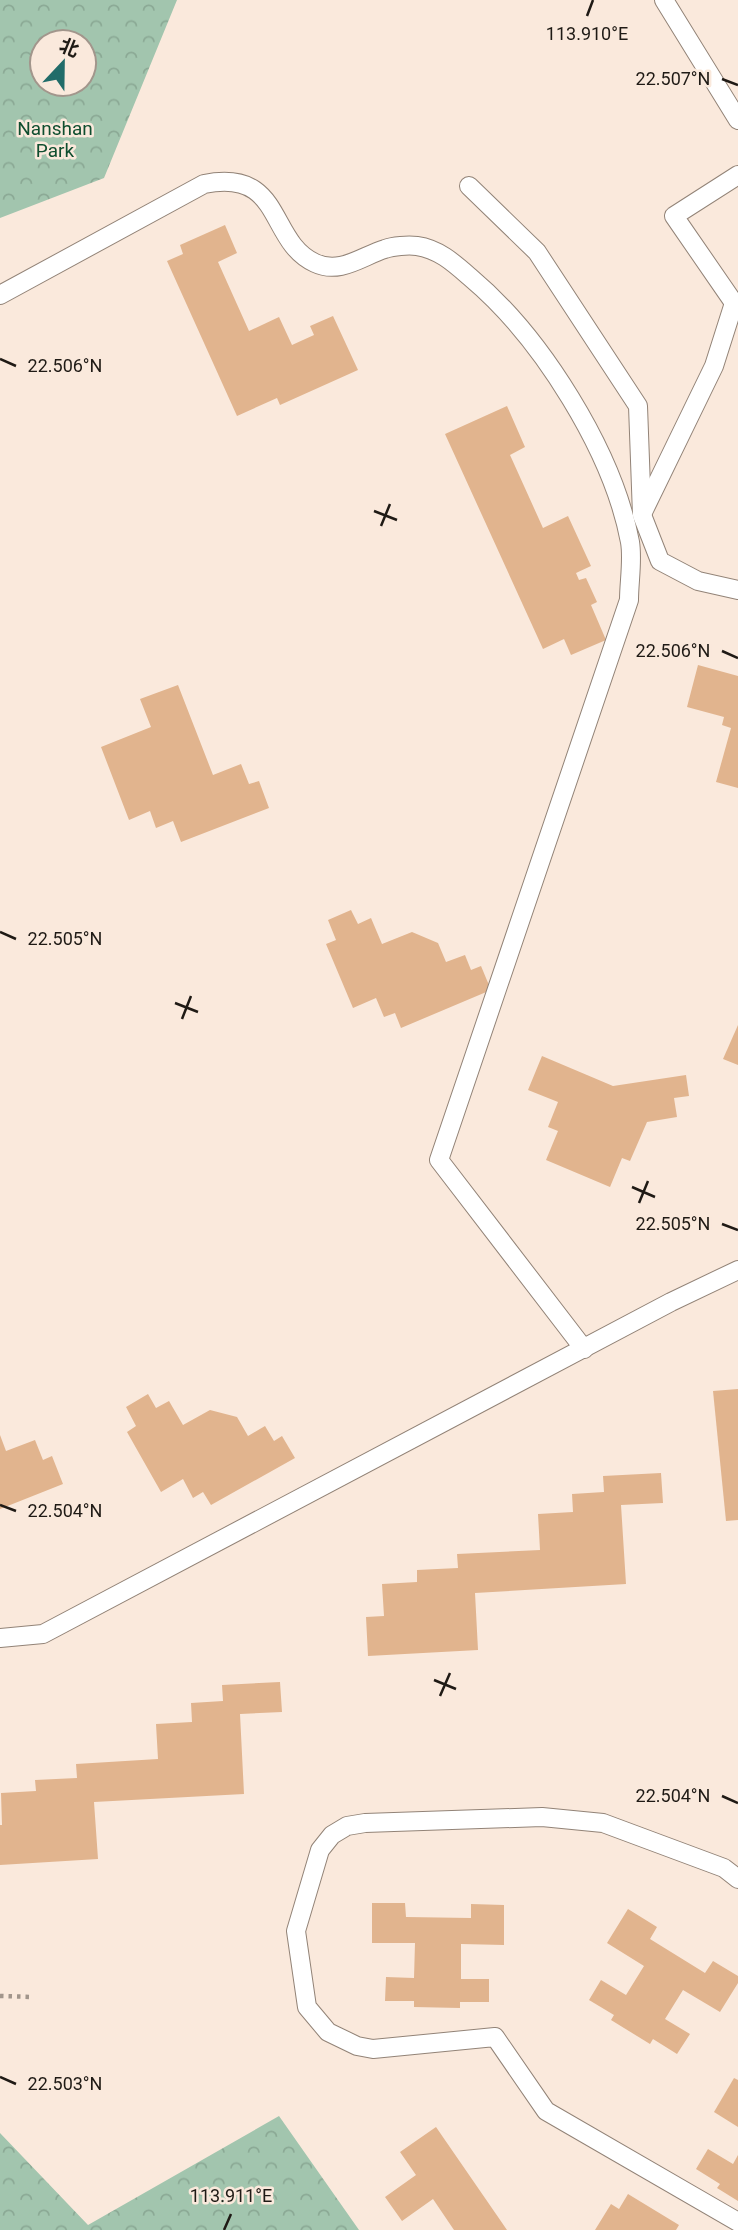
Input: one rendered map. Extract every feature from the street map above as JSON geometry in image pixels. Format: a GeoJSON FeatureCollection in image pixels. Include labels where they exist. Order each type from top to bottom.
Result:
{"type":"FeatureCollection","features":[{"type":"Feature","properties":{"kind":"lane"},"geometry":{"type":"LineString","coordinates":[[664,0],[738,120]]}},
{"type":"Feature","properties":{"kind":"lane"},"geometry":{"type":"LineString","coordinates":[[642,515],[714,366],[734,303],[674,216],[738,175]]}},
{"type":"Feature","properties":{"kind":"lane"},"geometry":{"type":"LineString","coordinates":[[0,295],[204,184],[219,181],[234,183],[261,195],[272,206],[298,252],[316,264],[338,267],[386,248],[397,247],[417,246],[447,257],[480,285],[538,350],[584,423],[603,462],[631,544],[629,600],[439,1160],[584,1349]]}},
{"type":"Feature","properties":{"kind":"lane"},"geometry":{"type":"LineString","coordinates":[[469,186],[537,252],[638,406],[642,515],[660,561],[698,581],[738,590]]}},
{"type":"Feature","properties":{"kind":"lane"},"geometry":{"type":"LineString","coordinates":[[0,1637],[44,1634],[671,1302],[738,1270]]}},
{"type":"Feature","properties":{"kind":"lane"},"geometry":{"type":"LineString","coordinates":[[738,1879],[724,1868],[603,1823],[542,1817],[365,1823],[347,1826],[332,1835],[320,1850],[296,1931],[307,2007],[328,2032],[357,2046],[373,2049],[495,2037],[546,2111],[738,2222]]}},
{"type":"Feature","properties":{"kind":"path"},"geometry":{"type":"LineString","coordinates":[[0,1996],[33,1997]]}},
{"type":"Feature","properties":{"kind":"green space","name":"Nanshan Park"},"geometry":{"type":"Polygon","coordinates":[[[0,0],[177,0],[104,178],[0,218],[0,0]]]}},
{"type":"Feature","properties":{"kind":"green space"},"geometry":{"type":"Polygon","coordinates":[[[279,2116],[359,2230],[0,2230],[0,2133],[88,2225],[279,2116]]]}},
{"type":"Feature","properties":{"kind":"building"},"geometry":{"type":"Polygon","coordinates":[[[225,225],[237,253],[218,262],[249,331],[279,317],[292,345],[314,335],[310,326],[333,316],[358,370],[280,405],[277,398],[237,416],[167,261],[183,254],[180,245],[225,225]]]}},
{"type":"Feature","properties":{"kind":"building"},"geometry":{"type":"Polygon","coordinates":[[[507,406],[525,447],[510,455],[543,528],[568,516],[591,566],[576,573],[579,580],[586,578],[597,602],[591,605],[606,640],[571,655],[564,639],[543,649],[445,434],[507,406]]]}},
{"type":"Feature","properties":{"kind":"building"},"geometry":{"type":"Polygon","coordinates":[[[698,665],[738,676],[738,788],[716,782],[731,728],[722,725],[724,717],[687,707],[698,665]]]}},
{"type":"Feature","properties":{"kind":"building"},"geometry":{"type":"Polygon","coordinates":[[[178,685],[213,775],[241,764],[249,784],[259,781],[269,808],[181,842],[173,821],[156,828],[150,811],[129,820],[101,747],[151,727],[140,699],[178,685]]]}},
{"type":"Feature","properties":{"kind":"building"},"geometry":{"type":"Polygon","coordinates":[[[351,910],[358,924],[371,918],[382,944],[412,932],[438,943],[446,962],[465,955],[471,970],[481,966],[491,990],[401,1028],[395,1013],[384,1017],[376,998],[353,1008],[326,944],[336,940],[328,920],[351,910]]]}},
{"type":"Feature","properties":{"kind":"building"},"geometry":{"type":"Polygon","coordinates":[[[738,1025],[738,1065],[723,1059],[738,1025]]]}},
{"type":"Feature","properties":{"kind":"building"},"geometry":{"type":"Polygon","coordinates":[[[542,1056],[613,1086],[686,1075],[689,1096],[674,1098],[677,1117],[647,1122],[630,1161],[622,1158],[610,1187],[546,1160],[558,1131],[548,1127],[558,1102],[528,1090],[542,1056]]]}},
{"type":"Feature","properties":{"kind":"building"},"geometry":{"type":"Polygon","coordinates":[[[738,1389],[738,1520],[726,1521],[713,1391],[738,1389]]]}},
{"type":"Feature","properties":{"kind":"building"},"geometry":{"type":"Polygon","coordinates":[[[148,1394],[156,1408],[169,1401],[183,1425],[210,1410],[237,1417],[248,1436],[265,1426],[274,1441],[282,1436],[295,1458],[211,1505],[203,1492],[193,1498],[183,1479],[161,1492],[127,1432],[136,1426],[126,1407],[148,1394]]]}},
{"type":"Feature","properties":{"kind":"building"},"geometry":{"type":"Polygon","coordinates":[[[0,1435],[6,1451],[35,1440],[43,1460],[52,1456],[63,1484],[0,1509],[0,1435]]]}},
{"type":"Feature","properties":{"kind":"building"},"geometry":{"type":"Polygon","coordinates":[[[661,1473],[663,1503],[621,1505],[626,1584],[475,1593],[478,1650],[368,1656],[366,1617],[384,1616],[382,1584],[417,1582],[417,1570],[458,1568],[457,1554],[540,1550],[538,1514],[573,1512],[572,1494],[604,1492],[603,1476],[661,1473]]]}},
{"type":"Feature","properties":{"kind":"building"},"geometry":{"type":"Polygon","coordinates":[[[280,1682],[282,1712],[240,1714],[244,1794],[94,1802],[98,1859],[0,1865],[1,1793],[36,1791],[35,1780],[77,1778],[76,1764],[158,1759],[156,1724],[192,1722],[191,1703],[223,1701],[222,1685],[280,1682]]]}},
{"type":"Feature","properties":{"kind":"building"},"geometry":{"type":"Polygon","coordinates":[[[372,1903],[405,1903],[406,1917],[471,1918],[471,1904],[504,1905],[504,1945],[461,1944],[461,1979],[489,1979],[489,2002],[460,2002],[460,2008],[414,2007],[414,2001],[385,2001],[386,1977],[414,1978],[415,1943],[372,1943],[372,1903]]]}},
{"type":"Feature","properties":{"kind":"building"},"geometry":{"type":"Polygon","coordinates":[[[628,1909],[657,1927],[650,1939],[705,1973],[713,1961],[738,1976],[738,1983],[720,2012],[683,1990],[665,2019],[690,2034],[677,2054],[653,2039],[650,2044],[611,2020],[614,2015],[589,2000],[601,1980],[626,1995],[644,1966],[607,1943],[628,1909]]]}},
{"type":"Feature","properties":{"kind":"building"},"geometry":{"type":"Polygon","coordinates":[[[734,2078],[738,2080],[738,2127],[714,2112],[734,2078]]]}},
{"type":"Feature","properties":{"kind":"building"},"geometry":{"type":"Polygon","coordinates":[[[436,2127],[507,2230],[454,2230],[433,2199],[402,2221],[385,2197],[416,2175],[400,2152],[436,2127]]]}},
{"type":"Feature","properties":{"kind":"building"},"geometry":{"type":"Polygon","coordinates":[[[708,2149],[733,2164],[738,2155],[738,2201],[717,2188],[720,2184],[696,2169],[708,2149]]]}},
{"type":"Feature","properties":{"kind":"building"},"geometry":{"type":"Polygon","coordinates":[[[628,2194],[679,2225],[676,2230],[595,2230],[611,2204],[619,2209],[628,2194]]]}}]}
